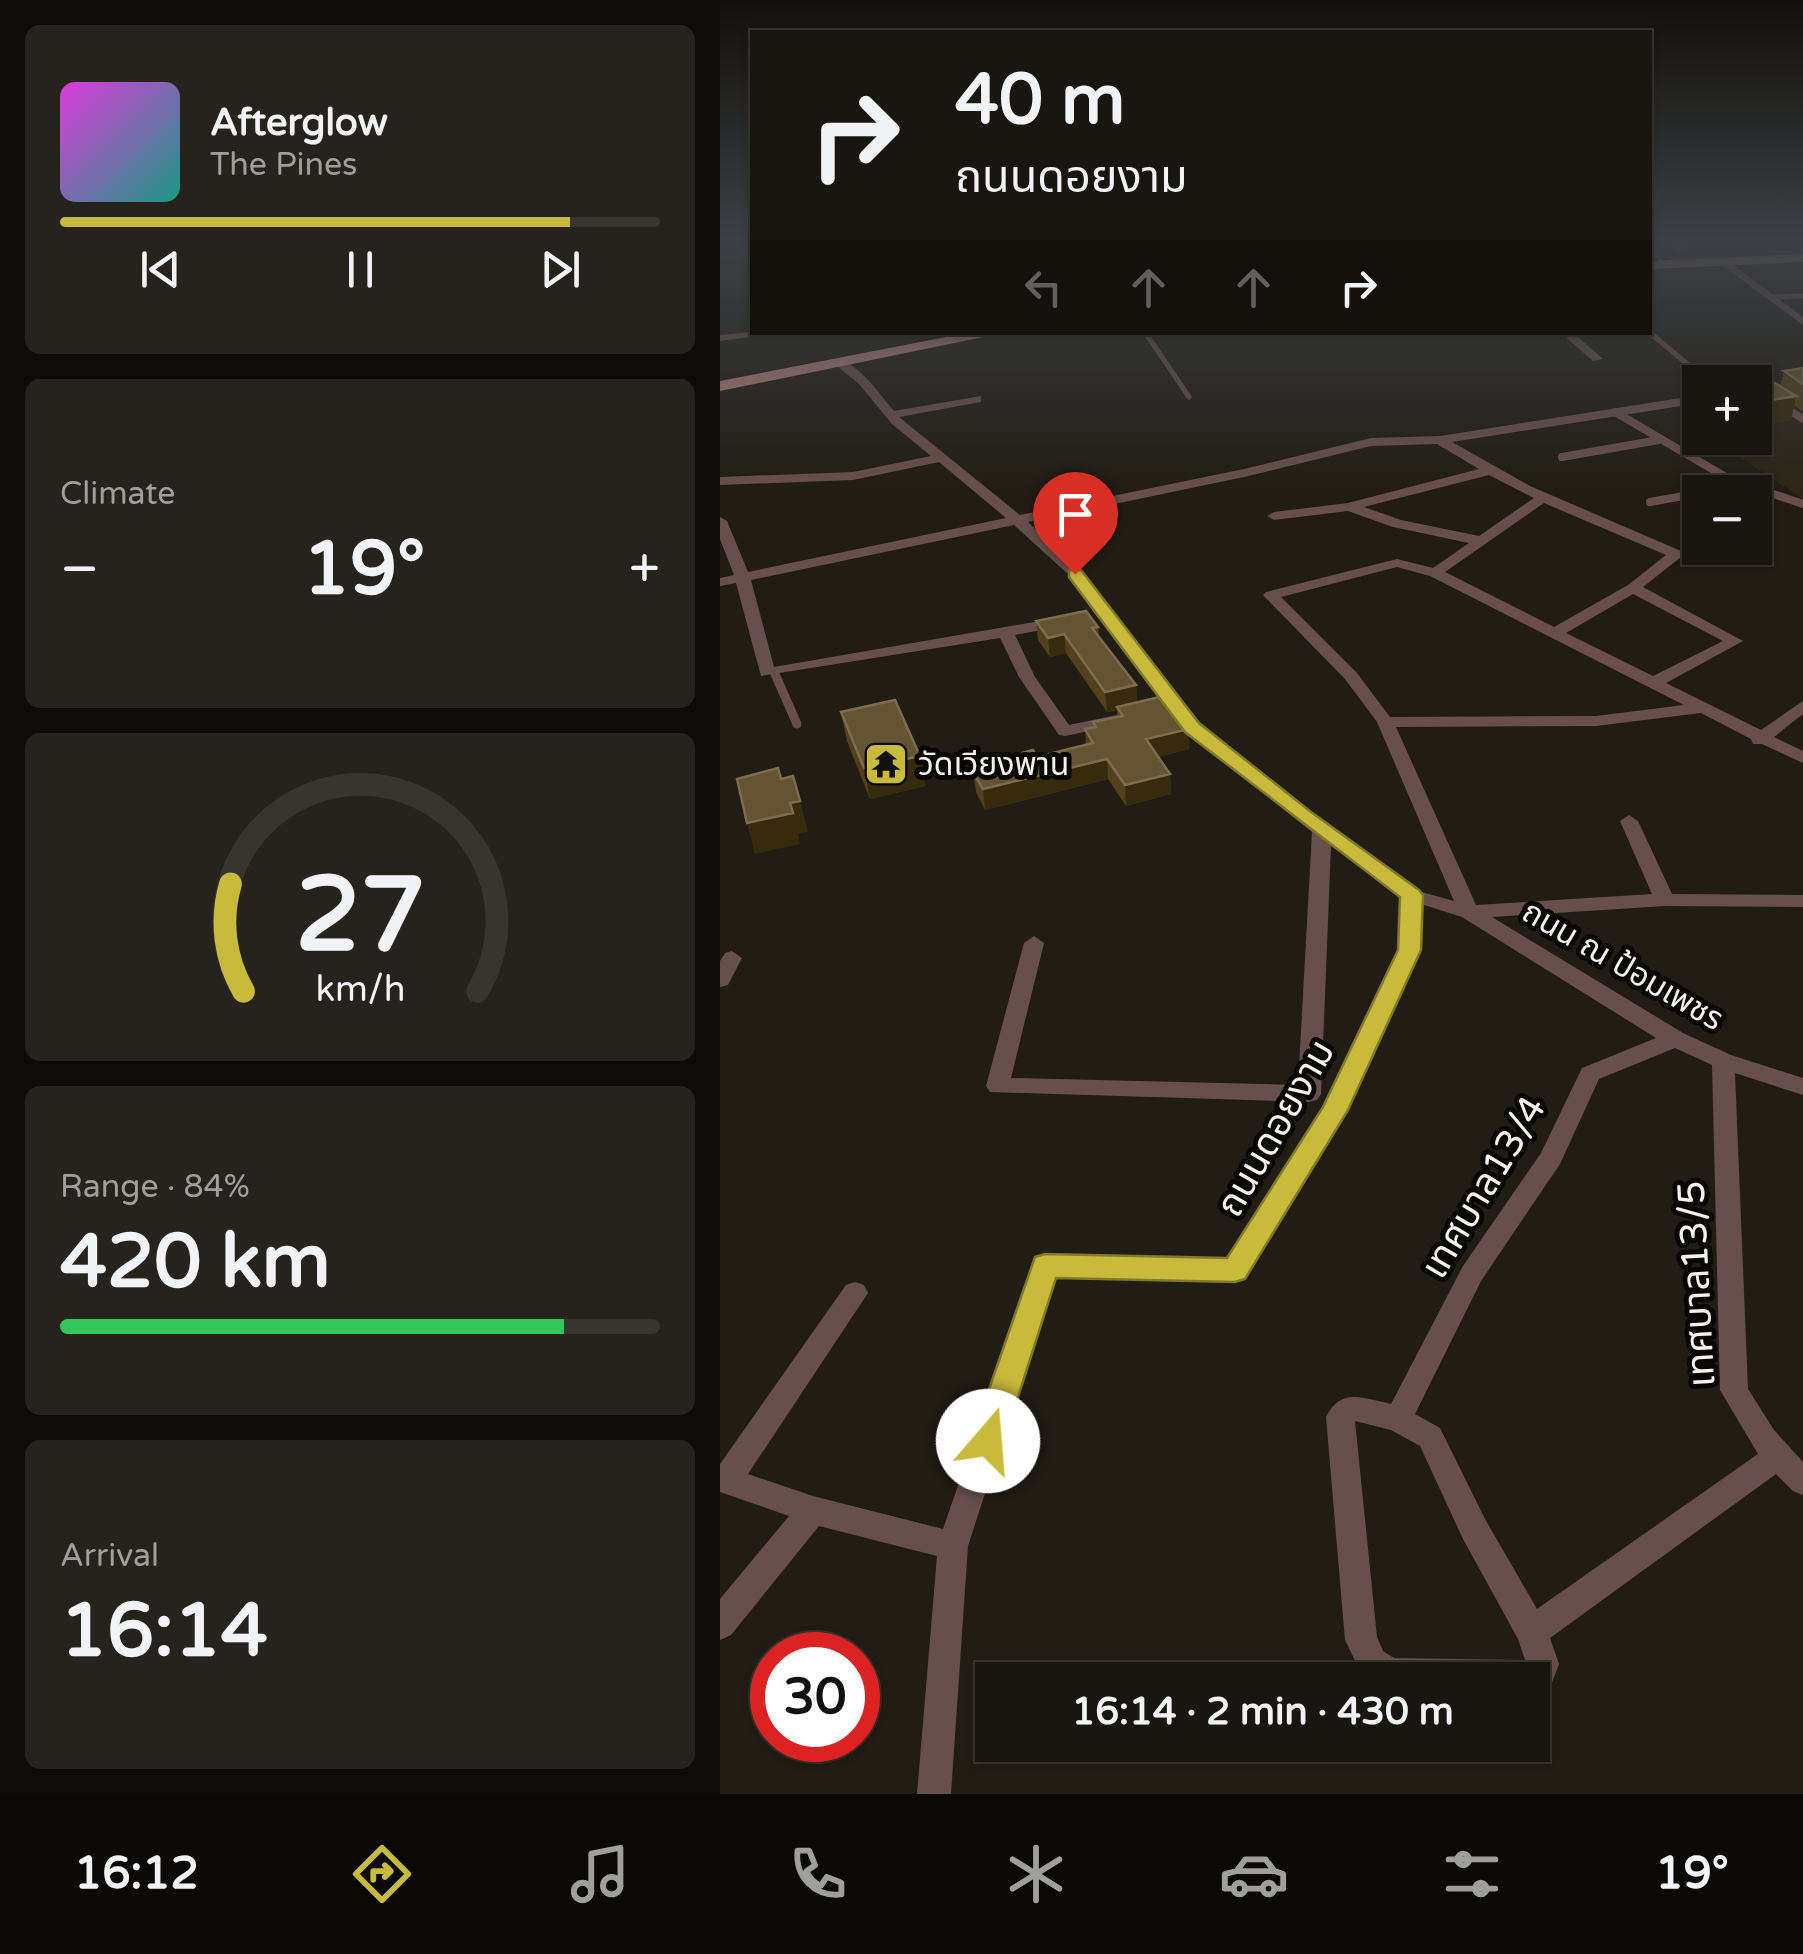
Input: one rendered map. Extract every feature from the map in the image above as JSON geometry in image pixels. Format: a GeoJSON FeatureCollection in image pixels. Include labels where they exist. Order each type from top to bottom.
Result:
{"type":"FeatureCollection","features":[{"type":"Feature","properties":{"kind":"main road"},"geometry":{"type":"LineString","coordinates":[[720,371],[906,335]]}},
{"type":"Feature","properties":{"kind":"main road"},"geometry":{"type":"LineString","coordinates":[[720,386],[983,335]]}},
{"type":"Feature","properties":{"kind":"street"},"geometry":{"type":"LineString","coordinates":[[720,338],[750,335]]}},
{"type":"Feature","properties":{"kind":"street"},"geometry":{"type":"LineString","coordinates":[[1569,335],[1597,359]]}},
{"type":"Feature","properties":{"kind":"street"},"geometry":{"type":"LineString","coordinates":[[837,361],[863,382],[890,416],[1017,520],[1075,574],[1104,614],[1155,710],[1192,728],[1411,895]]}},
{"type":"Feature","properties":{"kind":"street"},"geometry":{"type":"LineString","coordinates":[[890,416],[977,399]]}},
{"type":"Feature","properties":{"kind":"street"},"geometry":{"type":"LineString","coordinates":[[720,582],[1244,473],[1371,442],[1440,440],[1682,402]]}},
{"type":"Feature","properties":{"kind":"street"},"geometry":{"type":"LineString","coordinates":[[1440,440],[1487,471],[1541,499],[1676,554],[1633,588],[1554,632]]}},
{"type":"Feature","properties":{"kind":"street"},"geometry":{"type":"LineString","coordinates":[[720,481],[853,476],[940,458]]}},
{"type":"Feature","properties":{"kind":"street"},"geometry":{"type":"LineString","coordinates":[[1274,516],[1348,507],[1487,471]]}},
{"type":"Feature","properties":{"kind":"street"},"geometry":{"type":"LineString","coordinates":[[1435,573],[1541,499]]}},
{"type":"Feature","properties":{"kind":"street"},"geometry":{"type":"LineString","coordinates":[[1348,507],[1398,524],[1478,540]]}},
{"type":"Feature","properties":{"kind":"street"},"geometry":{"type":"LineString","coordinates":[[720,522],[742,576],[767,674],[1104,614]]}},
{"type":"Feature","properties":{"kind":"street"},"geometry":{"type":"LineString","coordinates":[[1803,758],[1759,740],[1656,681],[1435,573],[1397,563],[1271,595],[1351,676],[1386,722],[1418,803],[1470,912],[1665,900],[1803,901]]}},
{"type":"Feature","properties":{"kind":"street"},"geometry":{"type":"LineString","coordinates":[[1633,588],[1729,635],[1734,642],[1656,681]]}},
{"type":"Feature","properties":{"kind":"street"},"geometry":{"type":"LineString","coordinates":[[1006,633],[1028,677],[1065,731],[1155,710]]}},
{"type":"Feature","properties":{"kind":"street"},"geometry":{"type":"LineString","coordinates":[[1759,740],[1803,706]]}},
{"type":"Feature","properties":{"kind":"street"},"geometry":{"type":"LineString","coordinates":[[1386,722],[1596,721],[1702,708]]}},
{"type":"Feature","properties":{"kind":"street"},"geometry":{"type":"LineString","coordinates":[[1628,821],[1665,900]]}},
{"type":"Feature","properties":{"kind":"street"},"geometry":{"type":"LineString","coordinates":[[1034,943],[998,1086],[1309,1094],[1322,828]]}},
{"type":"Feature","properties":{"kind":"street","name":"ถนน ณ ป้อมเพชร"},"geometry":{"type":"LineString","coordinates":[[1411,895],[1470,912],[1674,1039],[1723,1061],[1803,1087]]}},
{"type":"Feature","properties":{"kind":"street","name":"ถนนดอยงาม"},"geometry":{"type":"LineString","coordinates":[[934,1794],[953,1546],[1045,1266],[1235,1270],[1344,1092],[1410,950],[1411,895]]}},
{"type":"Feature","properties":{"kind":"street"},"geometry":{"type":"LineString","coordinates":[[720,980],[732,958]]}},
{"type":"Feature","properties":{"kind":"street","name":"เทศบาล13/4"},"geometry":{"type":"LineString","coordinates":[[1398,1420],[1472,1274],[1550,1157],[1590,1074],[1674,1039]]}},
{"type":"Feature","properties":{"kind":"street","name":"เทศบาล13/5"},"geometry":{"type":"LineString","coordinates":[[1723,1061],[1734,1390],[1751,1425],[1776,1457],[1803,1480]]}},
{"type":"Feature","properties":{"kind":"street"},"geometry":{"type":"LineString","coordinates":[[854,1293],[723,1479],[812,1510],[953,1546]]}},
{"type":"Feature","properties":{"kind":"street"},"geometry":{"type":"LineString","coordinates":[[1356,1408],[1398,1420],[1430,1437],[1474,1530],[1532,1632],[1542,1664],[1538,1676],[1389,1674],[1372,1662],[1361,1640],[1340,1417],[1346,1409],[1356,1408]]}},
{"type":"Feature","properties":{"kind":"street"},"geometry":{"type":"LineString","coordinates":[[1532,1632],[1776,1457]]}},
{"type":"Feature","properties":{"kind":"street"},"geometry":{"type":"LineString","coordinates":[[720,1624],[812,1510]]}},
{"type":"Feature","properties":{"kind":"lane"},"geometry":{"type":"LineString","coordinates":[[1652,334],[1689,365]]}},
{"type":"Feature","properties":{"kind":"lane"},"geometry":{"type":"LineString","coordinates":[[1147,335],[1190,397]]}},
{"type":"Feature","properties":{"kind":"lane"},"geometry":{"type":"LineString","coordinates":[[1772,401],[1803,418]]}},
{"type":"Feature","properties":{"kind":"lane"},"geometry":{"type":"LineString","coordinates":[[1614,412],[1725,475]]}},
{"type":"Feature","properties":{"kind":"lane"},"geometry":{"type":"LineString","coordinates":[[1562,457],[1659,440]]}},
{"type":"Feature","properties":{"kind":"lane"},"geometry":{"type":"LineString","coordinates":[[1650,502],[1682,497]]}},
{"type":"Feature","properties":{"kind":"lane"},"geometry":{"type":"LineString","coordinates":[[1772,497],[1803,504]]}},
{"type":"Feature","properties":{"kind":"lane"},"geometry":{"type":"LineString","coordinates":[[775,674],[797,724]]}},
{"type":"Feature","properties":{"kind":"shaded area"},"geometry":{"type":"Polygon","coordinates":[[[1803,388],[1803,499],[1737,455],[1772,455],[1772,393],[1803,388]]]}},
{"type":"Feature","properties":{"kind":"building"},"geometry":{"type":"Polygon","coordinates":[[[1803,368],[1803,384],[1784,371],[1803,368]]]}},
{"type":"Feature","properties":{"kind":"building"},"geometry":{"type":"Polygon","coordinates":[[[1772,381],[1796,396],[1772,400],[1772,381]]]}},
{"type":"Feature","properties":{"kind":"building"},"geometry":{"type":"Polygon","coordinates":[[[1086,611],[1098,627],[1092,628],[1136,685],[1105,692],[1064,634],[1048,638],[1036,621],[1086,611]]]}},
{"type":"Feature","properties":{"kind":"building"},"geometry":{"type":"Polygon","coordinates":[[[1164,696],[1189,729],[1146,739],[1170,774],[1125,785],[1107,759],[983,789],[973,772],[1013,762],[1010,756],[1033,750],[1037,757],[1093,743],[1085,729],[1096,727],[1093,722],[1123,716],[1117,707],[1164,696]]]}},
{"type":"Feature","properties":{"kind":"building"},"geometry":{"type":"Polygon","coordinates":[[[895,700],[920,756],[864,768],[841,712],[895,700]]]}},
{"type":"Feature","properties":{"kind":"building"},"geometry":{"type":"Polygon","coordinates":[[[778,768],[781,779],[793,776],[800,801],[790,803],[793,813],[747,823],[737,779],[778,768]]]}},
{"type":"Feature","properties":{"kind":"place","name":"วัดเวียงพาน"},"geometry":{"type":"Point","coordinates":[886,764]}},
{"type":"Feature","properties":{"kind":"route"},"geometry":{"type":"LineString","coordinates":[[988,1441],[1045,1266],[1235,1270],[1335,1110],[1410,950],[1411,895],[1192,728],[1075,574]]}}]}
